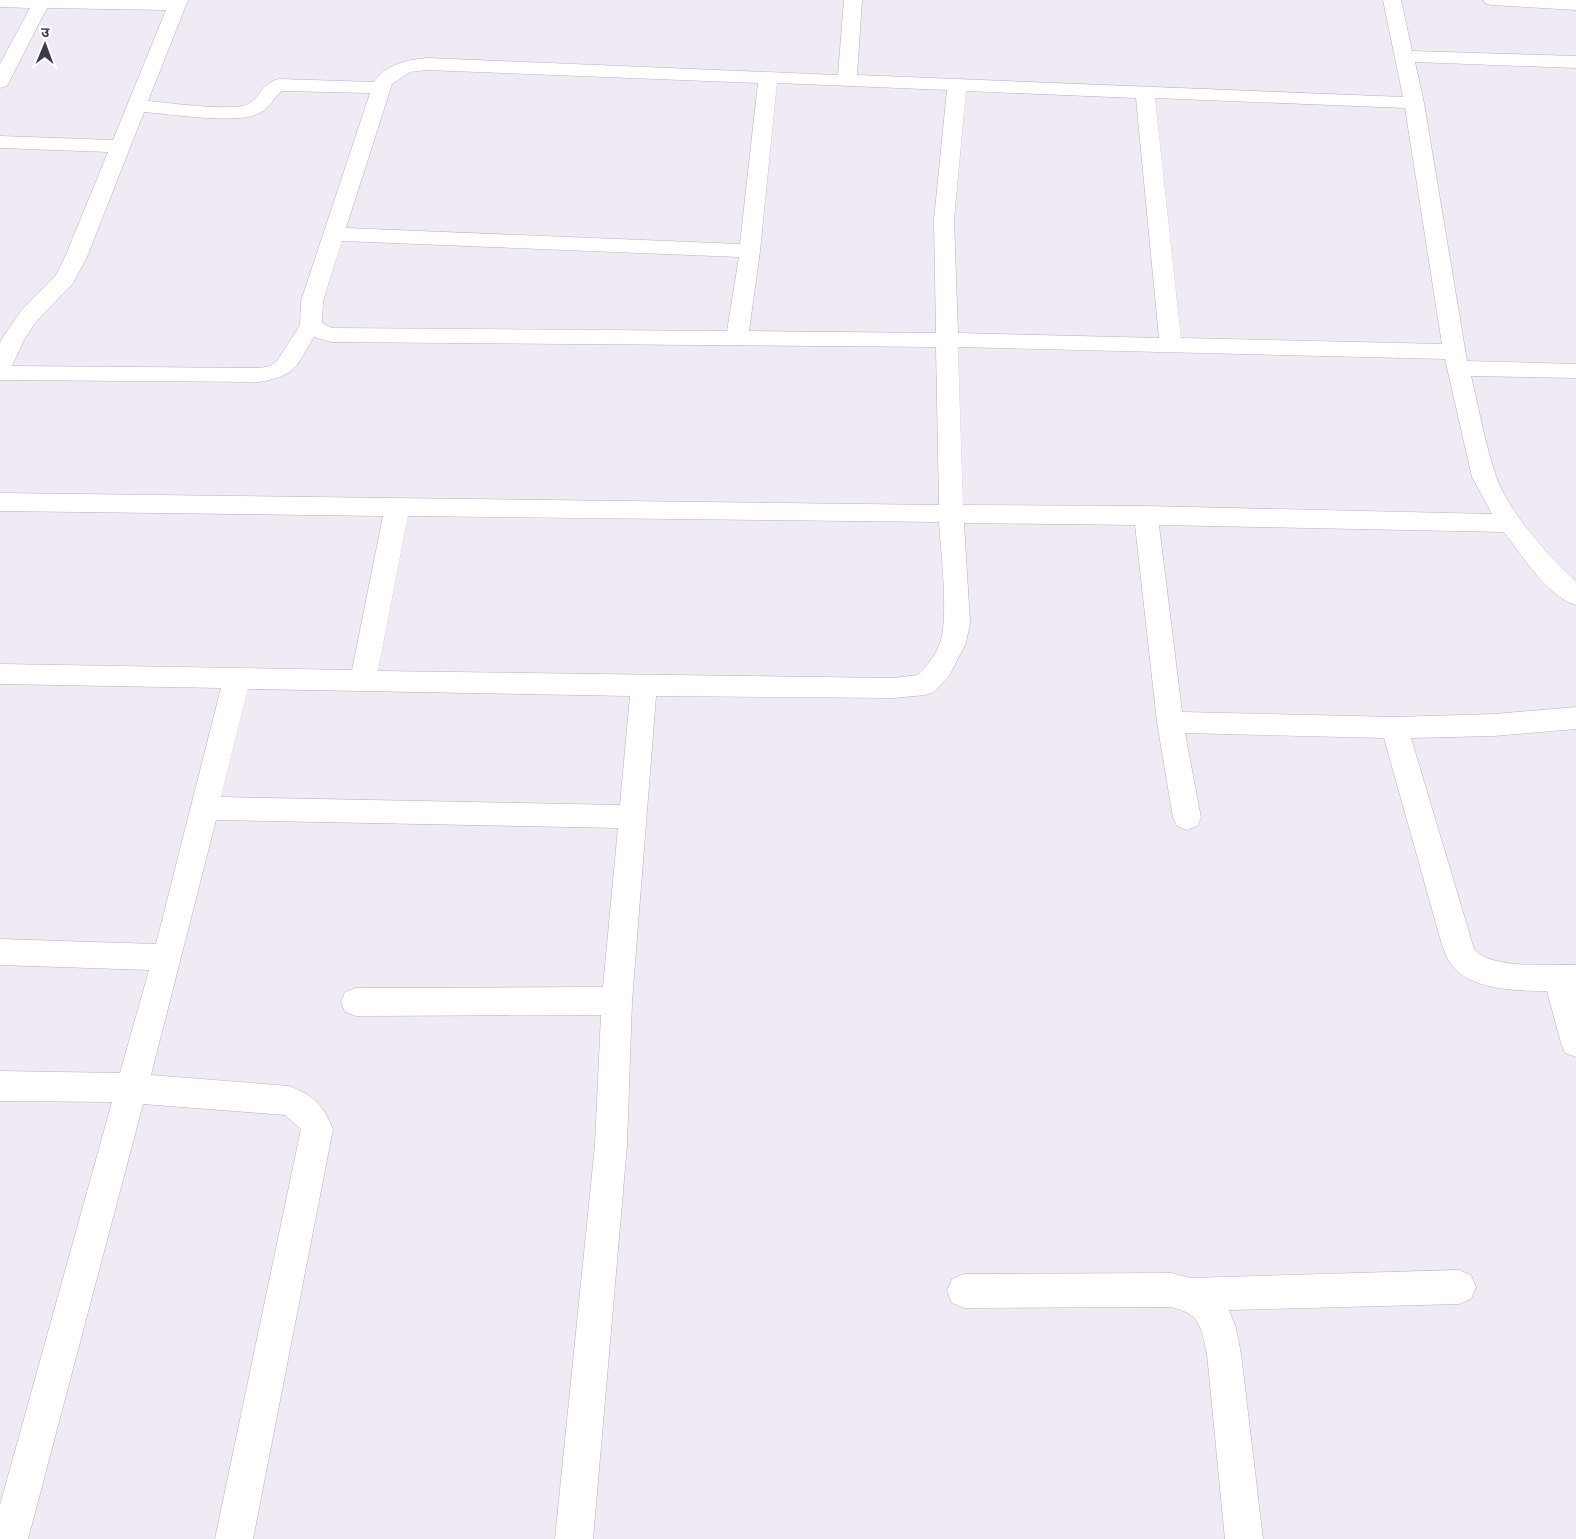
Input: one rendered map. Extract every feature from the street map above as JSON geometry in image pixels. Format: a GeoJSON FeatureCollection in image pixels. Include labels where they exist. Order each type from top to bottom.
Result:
{"type":"FeatureCollection","features":[{"type":"Feature","properties":{"kind":"street"},"geometry":{"type":"LineString","coordinates":[[847,82],[852,0]]}},
{"type":"Feature","properties":{"kind":"street"},"geometry":{"type":"LineString","coordinates":[[1392,0],[1414,103],[1456,360],[1484,477],[1498,504],[1511,523],[1550,573],[1576,596]]}},
{"type":"Feature","properties":{"kind":"street"},"geometry":{"type":"LineString","coordinates":[[1492,0],[1576,5]]}},
{"type":"Feature","properties":{"kind":"street"},"geometry":{"type":"LineString","coordinates":[[0,2],[178,3],[72,264],[65,278],[53,293],[28,317],[14,337],[0,368]]}},
{"type":"Feature","properties":{"kind":"street"},"geometry":{"type":"LineString","coordinates":[[0,82],[41,3]]}},
{"type":"Feature","properties":{"kind":"street"},"geometry":{"type":"LineString","coordinates":[[1404,56],[1576,62]]}},
{"type":"Feature","properties":{"kind":"street"},"geometry":{"type":"LineString","coordinates":[[0,373],[260,375],[276,372],[284,366],[311,325],[312,301],[383,82],[396,70],[408,66],[427,64],[1414,103]]}},
{"type":"Feature","properties":{"kind":"street"},"geometry":{"type":"LineString","coordinates":[[737,338],[750,251],[768,78]]}},
{"type":"Feature","properties":{"kind":"street"},"geometry":{"type":"LineString","coordinates":[[135,106],[250,111],[258,107],[267,92],[279,85],[381,88]]}},
{"type":"Feature","properties":{"kind":"street"},"geometry":{"type":"LineString","coordinates":[[0,674],[644,686],[894,688],[925,685],[940,669],[953,643],[957,623],[951,514],[944,220],[957,85]]}},
{"type":"Feature","properties":{"kind":"street"},"geometry":{"type":"LineString","coordinates":[[1145,93],[1171,344]]}},
{"type":"Feature","properties":{"kind":"street"},"geometry":{"type":"LineString","coordinates":[[0,142],[119,146]]}},
{"type":"Feature","properties":{"kind":"street"},"geometry":{"type":"LineString","coordinates":[[334,234],[750,251]]}},
{"type":"Feature","properties":{"kind":"street"},"geometry":{"type":"LineString","coordinates":[[311,325],[318,331],[331,334],[1171,344],[1456,360],[1576,371]]}},
{"type":"Feature","properties":{"kind":"street"},"geometry":{"type":"LineString","coordinates":[[0,502],[396,508],[1146,515],[1511,523]]}},
{"type":"Feature","properties":{"kind":"street"},"geometry":{"type":"LineString","coordinates":[[363,680],[396,508]]}},
{"type":"Feature","properties":{"kind":"street"},"geometry":{"type":"LineString","coordinates":[[1146,515],[1170,722],[1187,818]]}},
{"type":"Feature","properties":{"kind":"street"},"geometry":{"type":"LineString","coordinates":[[9,1539],[167,957],[238,679]]}},
{"type":"Feature","properties":{"kind":"street"},"geometry":{"type":"LineString","coordinates":[[574,1539],[611,1145],[617,1001],[644,686]]}},
{"type":"Feature","properties":{"kind":"street"},"geometry":{"type":"LineString","coordinates":[[1170,722],[1395,728],[1494,725],[1576,718]]}},
{"type":"Feature","properties":{"kind":"street"},"geometry":{"type":"LineString","coordinates":[[1395,728],[1458,949],[1466,961],[1478,970],[1503,975],[1567,978],[1576,1043]]}},
{"type":"Feature","properties":{"kind":"street"},"geometry":{"type":"LineString","coordinates":[[205,808],[632,817]]}},
{"type":"Feature","properties":{"kind":"street"},"geometry":{"type":"LineString","coordinates":[[0,952],[167,957]]}},
{"type":"Feature","properties":{"kind":"street"},"geometry":{"type":"LineString","coordinates":[[356,1002],[617,1001]]}},
{"type":"Feature","properties":{"kind":"street"},"geometry":{"type":"LineString","coordinates":[[0,1086],[131,1088],[289,1101],[303,1108],[314,1118],[317,1129],[234,1539]]}},
{"type":"Feature","properties":{"kind":"street"},"geometry":{"type":"LineString","coordinates":[[964,1291],[1171,1290],[1193,1294],[1459,1287]]}},
{"type":"Feature","properties":{"kind":"street"},"geometry":{"type":"LineString","coordinates":[[1193,1294],[1211,1309],[1218,1324],[1224,1354],[1244,1539]]}}]}
